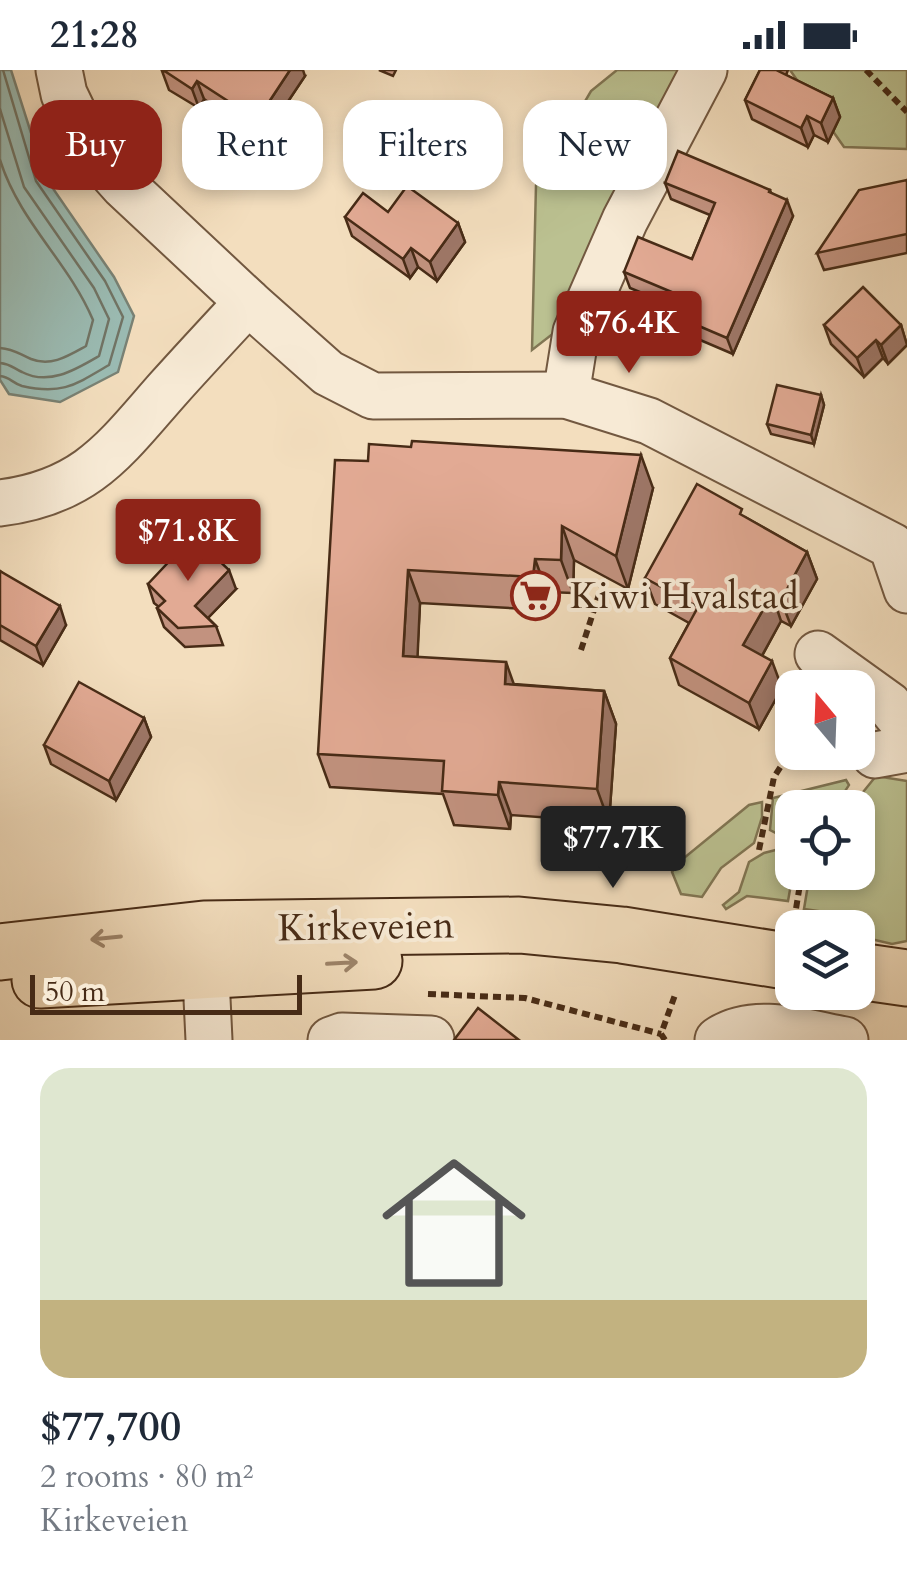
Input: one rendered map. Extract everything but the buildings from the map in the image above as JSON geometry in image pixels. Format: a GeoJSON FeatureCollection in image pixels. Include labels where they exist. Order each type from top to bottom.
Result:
{"type":"FeatureCollection","features":[{"type":"Feature","properties":{"kind":"main road","name":"Kirkeveien"},"geometry":{"type":"LineString","coordinates":[[0,952],[204,949],[519,925],[775,947]]}},
{"type":"Feature","properties":{"kind":"main road","name":"Kirkeveien"},"geometry":{"type":"LineString","coordinates":[[0,983],[204,949]]}},
{"type":"Feature","properties":{"kind":"main road"},"geometry":{"type":"LineString","coordinates":[[875,973],[907,978]]}},
{"type":"Feature","properties":{"kind":"street"},"geometry":{"type":"LineString","coordinates":[[59,70],[64,94],[90,148],[123,185],[328,372],[373,396],[566,396],[649,421],[900,540],[907,590]]}},
{"type":"Feature","properties":{"kind":"street"},"geometry":{"type":"LineString","coordinates":[[566,396],[576,332],[626,220],[704,70]]}},
{"type":"Feature","properties":{"kind":"street"},"geometry":{"type":"LineString","coordinates":[[0,504],[58,490],[126,440],[248,302]]}},
{"type":"Feature","properties":{"kind":"street"},"geometry":{"type":"LineString","coordinates":[[818,654],[889,705],[896,744]]}},
{"type":"Feature","properties":{"kind":"street"},"geometry":{"type":"LineString","coordinates":[[204,949],[209,1040]]}},
{"type":"Feature","properties":{"kind":"street"},"geometry":{"type":"LineString","coordinates":[[718,1040],[729,1032],[772,1026],[845,1040]]}},
{"type":"Feature","properties":{"kind":"street"},"geometry":{"type":"LineString","coordinates":[[331,1040],[342,1036],[431,1039]]}},
{"type":"Feature","properties":{"kind":"path"},"geometry":{"type":"LineString","coordinates":[[866,70],[907,112]]}},
{"type":"Feature","properties":{"kind":"path"},"geometry":{"type":"LineString","coordinates":[[581,650],[610,556]]}},
{"type":"Feature","properties":{"kind":"path"},"geometry":{"type":"LineString","coordinates":[[759,850],[768,799],[779,770]]}},
{"type":"Feature","properties":{"kind":"path"},"geometry":{"type":"LineString","coordinates":[[428,994],[525,998],[663,1037],[675,996]]}},
{"type":"Feature","properties":{"kind":"green space"},"geometry":{"type":"Polygon","coordinates":[[[617,70],[686,70],[667,109],[667,100],[586,100],[617,70]]]}},
{"type":"Feature","properties":{"kind":"green space"},"geometry":{"type":"Polygon","coordinates":[[[790,70],[907,70],[907,149],[844,147],[790,70]]]}},
{"type":"Feature","properties":{"kind":"green space"},"geometry":{"type":"Polygon","coordinates":[[[536,190],[627,190],[559,329],[532,350],[536,190]]]}},
{"type":"Feature","properties":{"kind":"green space"},"geometry":{"type":"Polygon","coordinates":[[[876,776],[907,781],[907,941],[892,944],[875,940],[875,910],[804,909],[807,890],[875,890],[875,790],[865,790],[876,776]]]}},
{"type":"Feature","properties":{"kind":"green space"},"geometry":{"type":"Polygon","coordinates":[[[846,780],[849,785],[846,790],[805,790],[846,780]]]}},
{"type":"Feature","properties":{"kind":"green space"},"geometry":{"type":"Polygon","coordinates":[[[775,798],[775,832],[770,830],[775,798]]]}},
{"type":"Feature","properties":{"kind":"green space"},"geometry":{"type":"Polygon","coordinates":[[[762,802],[754,843],[721,868],[702,897],[681,894],[672,872],[679,862],[749,805],[762,802]]]}},
{"type":"Feature","properties":{"kind":"green space"},"geometry":{"type":"Polygon","coordinates":[[[775,850],[775,890],[790,890],[788,901],[747,896],[726,909],[723,905],[739,892],[749,862],[775,850]]]}},
{"type":"Feature","properties":{"kind":"water"},"geometry":{"type":"Polygon","coordinates":[[[0,70],[11,70],[30,130],[30,190],[54,190],[114,277],[134,316],[118,372],[60,402],[9,394],[0,380],[0,70]]]}},
{"type":"Feature","properties":{"kind":"place","name":"Kiwi Hvalstad"},"geometry":{"type":"Point","coordinates":[535,596]}}]}
